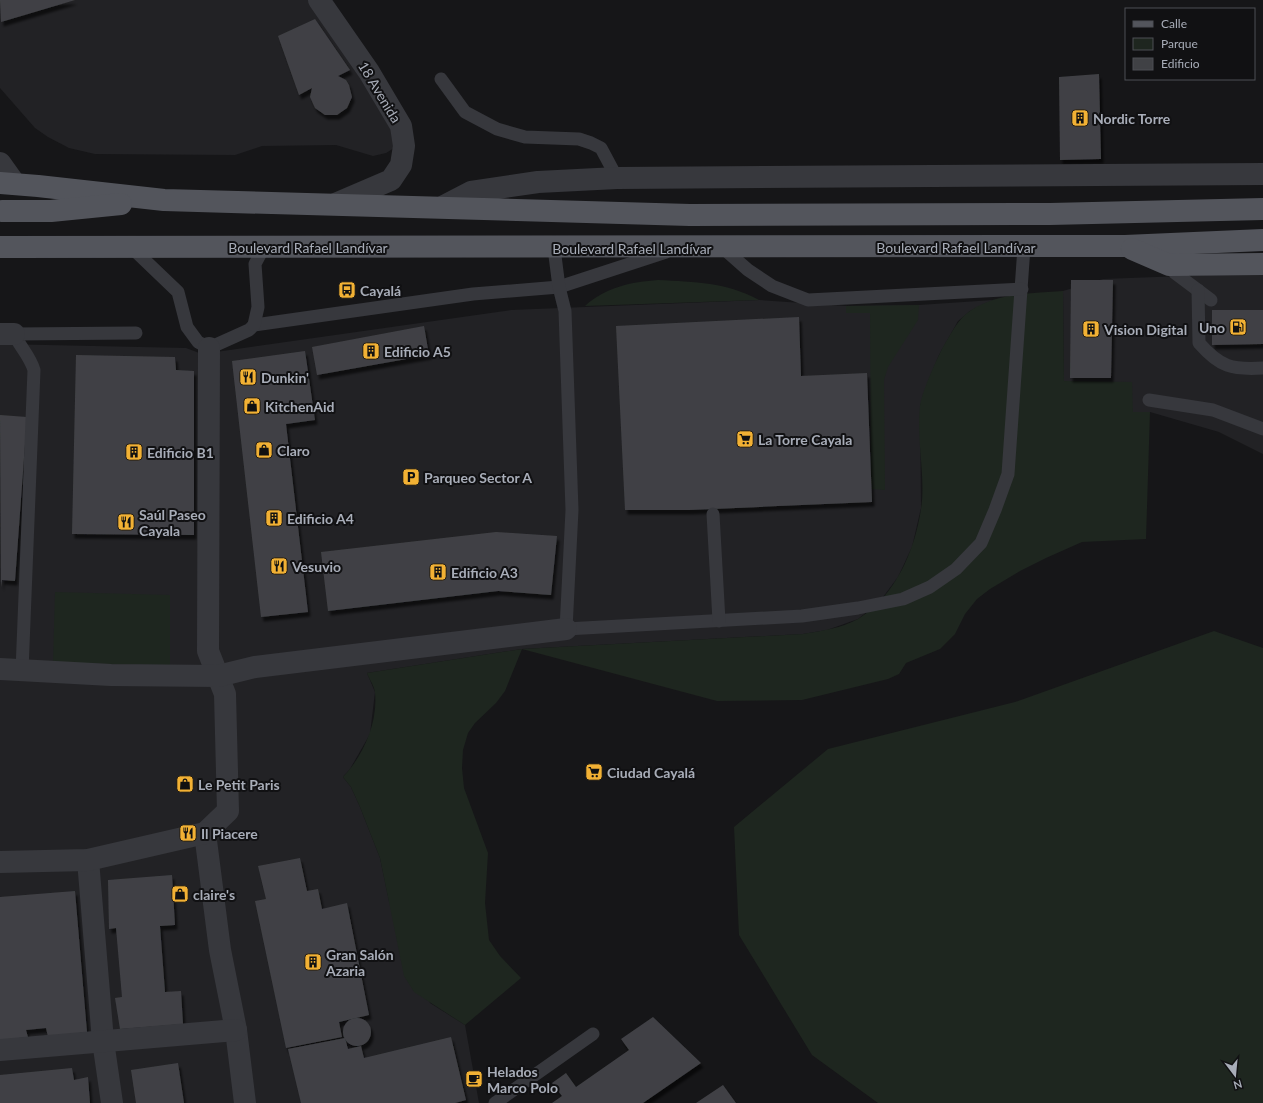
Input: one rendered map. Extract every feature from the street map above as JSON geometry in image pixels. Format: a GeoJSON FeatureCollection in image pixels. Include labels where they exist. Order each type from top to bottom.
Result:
{"type":"FeatureCollection","features":[{"type":"Feature","properties":{"kind":"main road"},"geometry":{"type":"LineString","coordinates":[[7,184],[164,200],[444,206],[690,214],[1065,213],[1263,209]]}},
{"type":"Feature","properties":{"kind":"main road"},"geometry":{"type":"LineString","coordinates":[[2,211],[51,211],[164,200]]}},
{"type":"Feature","properties":{"kind":"main road","name":"Boulevard Rafael Landívar"},"geometry":{"type":"LineString","coordinates":[[0,247],[1024,247],[1125,246],[1263,240]]}},
{"type":"Feature","properties":{"kind":"main road"},"geometry":{"type":"LineString","coordinates":[[1125,246],[1169,265],[1263,264]]}},
{"type":"Feature","properties":{"kind":"street","name":"18 Avenida"},"geometry":{"type":"LineString","coordinates":[[319,0],[369,72],[401,126],[404,146],[401,165],[391,180],[335,204]]}},
{"type":"Feature","properties":{"kind":"street"},"geometry":{"type":"LineString","coordinates":[[0,164],[7,184]]}},
{"type":"Feature","properties":{"kind":"street"},"geometry":{"type":"LineString","coordinates":[[444,206],[471,192],[538,182],[617,178],[1263,174]]}},
{"type":"Feature","properties":{"kind":"street"},"geometry":{"type":"LineString","coordinates":[[0,862],[88,860],[205,833],[228,811],[225,694],[208,651],[209,348]]}},
{"type":"Feature","properties":{"kind":"street"},"geometry":{"type":"LineString","coordinates":[[0,669],[111,675],[218,676],[255,667],[566,629]]}},
{"type":"Feature","properties":{"kind":"street"},"geometry":{"type":"LineString","coordinates":[[205,833],[220,950],[236,1030],[245,1103]]}},
{"type":"Feature","properties":{"kind":"street"},"geometry":{"type":"LineString","coordinates":[[88,860],[103,1041],[112,1103]]}},
{"type":"Feature","properties":{"kind":"street"},"geometry":{"type":"LineString","coordinates":[[0,1050],[236,1030]]}},
{"type":"Feature","properties":{"kind":"lane"},"geometry":{"type":"LineString","coordinates":[[441,80],[465,112],[497,129],[525,137],[579,139],[601,148],[617,178]]}},
{"type":"Feature","properties":{"kind":"lane"},"geometry":{"type":"LineString","coordinates":[[131,247],[178,292],[187,327],[198,342],[209,348],[249,330],[254,325],[258,307],[255,264],[264,247]]}},
{"type":"Feature","properties":{"kind":"lane"},"geometry":{"type":"LineString","coordinates":[[554,248],[559,288],[565,311],[572,510],[566,629],[802,616],[858,608],[903,599],[930,587],[956,570],[981,543],[1008,474],[1024,247]]}},
{"type":"Feature","properties":{"kind":"lane"},"geometry":{"type":"LineString","coordinates":[[254,325],[473,294],[559,288],[681,248]]}},
{"type":"Feature","properties":{"kind":"lane"},"geometry":{"type":"LineString","coordinates":[[723,248],[748,270],[772,286],[808,300],[1022,289]]}},
{"type":"Feature","properties":{"kind":"lane"},"geometry":{"type":"LineString","coordinates":[[1169,265],[1175,272],[1212,300]]}},
{"type":"Feature","properties":{"kind":"lane"},"geometry":{"type":"LineString","coordinates":[[1198,290],[1199,343],[1210,355],[1222,364],[1239,370],[1263,368]]}},
{"type":"Feature","properties":{"kind":"lane"},"geometry":{"type":"LineString","coordinates":[[7,334],[136,333]]}},
{"type":"Feature","properties":{"kind":"lane"},"geometry":{"type":"LineString","coordinates":[[7,334],[27,353],[34,370],[22,671]]}},
{"type":"Feature","properties":{"kind":"lane"},"geometry":{"type":"LineString","coordinates":[[1149,400],[1213,410],[1263,429]]}},
{"type":"Feature","properties":{"kind":"lane"},"geometry":{"type":"LineString","coordinates":[[713,514],[718,620]]}},
{"type":"Feature","properties":{"kind":"lane"},"geometry":{"type":"LineString","coordinates":[[495,1103],[593,1034]]}},
{"type":"Feature","properties":{"kind":"shaded area"},"geometry":{"type":"Polygon","coordinates":[[[0,0],[321,0],[396,108],[394,148],[386,153],[373,156],[336,145],[262,146],[235,155],[95,154],[69,148],[35,128],[0,88],[0,0]]]}},
{"type":"Feature","properties":{"kind":"shaded area"},"geometry":{"type":"Polygon","coordinates":[[[1263,273],[1263,454],[1219,432],[1150,412],[1133,413],[1064,381],[1063,291],[1103,279],[1263,273]]]}},
{"type":"Feature","properties":{"kind":"shaded area"},"geometry":{"type":"Polygon","coordinates":[[[759,300],[846,306],[919,305],[993,300],[970,311],[958,321],[939,355],[929,379],[920,406],[921,508],[912,547],[898,577],[880,601],[858,619],[827,630],[803,634],[522,649],[367,673],[375,692],[370,734],[350,769],[343,777],[351,787],[380,858],[389,901],[430,1003],[465,1025],[479,1103],[0,1103],[0,344],[186,348],[202,354],[511,310],[759,300]]]}},
{"type":"Feature","properties":{"kind":"green space"},"geometry":{"type":"Polygon","coordinates":[[[658,280],[698,282],[722,286],[747,294],[759,300],[585,306],[601,294],[610,290],[638,282],[658,280]]]}},
{"type":"Feature","properties":{"kind":"green space"},"geometry":{"type":"Polygon","coordinates":[[[1063,291],[1064,381],[1132,382],[1133,412],[1150,412],[1146,539],[1082,542],[1020,571],[990,589],[977,599],[965,614],[955,634],[940,649],[906,663],[899,674],[888,679],[802,700],[717,701],[522,649],[803,634],[845,625],[858,619],[871,610],[893,585],[901,571],[914,540],[918,525],[922,497],[919,418],[921,400],[926,384],[943,347],[958,323],[965,315],[980,305],[1003,297],[1039,292],[1063,291]]]}},
{"type":"Feature","properties":{"kind":"green space"},"geometry":{"type":"Polygon","coordinates":[[[919,305],[918,320],[888,367],[884,380],[885,490],[871,489],[870,313],[846,313],[846,306],[919,305]]]}},
{"type":"Feature","properties":{"kind":"green space"},"geometry":{"type":"Polygon","coordinates":[[[55,592],[170,595],[170,665],[53,663],[55,592]]]}},
{"type":"Feature","properties":{"kind":"green space"},"geometry":{"type":"Polygon","coordinates":[[[1214,631],[1263,648],[1263,1103],[878,1103],[812,1055],[739,935],[734,827],[828,749],[1015,702],[1214,631]]]}},
{"type":"Feature","properties":{"kind":"green space"},"geometry":{"type":"Polygon","coordinates":[[[522,649],[505,691],[496,703],[475,723],[468,733],[463,750],[462,768],[464,788],[488,853],[485,903],[489,940],[500,956],[521,978],[465,1025],[414,992],[404,976],[380,858],[351,787],[343,777],[363,749],[368,738],[374,716],[375,693],[367,673],[522,649]]]}},
{"type":"Feature","properties":{"kind":"building"},"geometry":{"type":"Polygon","coordinates":[[[0,0],[75,0],[1,22],[0,0]]]}},
{"type":"Feature","properties":{"kind":"building"},"geometry":{"type":"Polygon","coordinates":[[[315,19],[350,70],[338,76],[346,80],[352,97],[347,108],[337,115],[325,115],[315,108],[310,97],[312,88],[299,95],[278,36],[315,19]]]}},
{"type":"Feature","properties":{"kind":"building","name":"Nordic Torre"},"geometry":{"type":"Polygon","coordinates":[[[1099,74],[1101,159],[1060,160],[1059,77],[1099,74]]]}},
{"type":"Feature","properties":{"kind":"building","name":"Vision Digital"},"geometry":{"type":"Polygon","coordinates":[[[1071,280],[1113,280],[1111,378],[1070,378],[1071,280]]]}},
{"type":"Feature","properties":{"kind":"building","name":"Uno"},"geometry":{"type":"Polygon","coordinates":[[[1212,310],[1263,310],[1263,344],[1212,345],[1212,310]]]}},
{"type":"Feature","properties":{"kind":"building","name":"La Torre Cayala"},"geometry":{"type":"Polygon","coordinates":[[[799,317],[801,376],[867,373],[872,502],[689,510],[625,510],[616,326],[799,317]]]}},
{"type":"Feature","properties":{"kind":"building","name":"Edificio A5"},"geometry":{"type":"Polygon","coordinates":[[[424,326],[429,355],[317,375],[312,347],[424,326]]]}},
{"type":"Feature","properties":{"kind":"building","name":"Edificio A4"},"geometry":{"type":"Polygon","coordinates":[[[305,351],[315,420],[286,424],[308,612],[261,617],[232,361],[305,351]]]}},
{"type":"Feature","properties":{"kind":"building","name":"Edificio B1"},"geometry":{"type":"Polygon","coordinates":[[[76,355],[175,357],[176,370],[194,371],[194,535],[72,534],[76,355]]]}},
{"type":"Feature","properties":{"kind":"building"},"geometry":{"type":"Polygon","coordinates":[[[0,415],[27,417],[15,581],[2,580],[1,587],[0,415]]]}},
{"type":"Feature","properties":{"kind":"building","name":"Edificio A3"},"geometry":{"type":"Polygon","coordinates":[[[496,532],[557,536],[551,595],[498,591],[328,611],[321,552],[496,532]]]}},
{"type":"Feature","properties":{"kind":"building","name":"Gran Salón Azaria"},"geometry":{"type":"Polygon","coordinates":[[[300,858],[307,891],[318,889],[322,909],[347,903],[369,1015],[339,1022],[342,1037],[286,1048],[255,901],[266,899],[258,866],[300,858]]]}},
{"type":"Feature","properties":{"kind":"building"},"geometry":{"type":"Polygon","coordinates":[[[172,875],[175,925],[160,926],[165,992],[181,991],[183,1024],[120,1029],[115,998],[122,997],[116,928],[109,929],[108,880],[172,875]]]}},
{"type":"Feature","properties":{"kind":"building"},"geometry":{"type":"Polygon","coordinates":[[[75,891],[87,1032],[48,1037],[46,1028],[26,1030],[28,1037],[0,1040],[0,897],[75,891]]]}},
{"type":"Feature","properties":{"kind":"building"},"geometry":{"type":"Polygon","coordinates":[[[653,1017],[701,1063],[643,1103],[552,1103],[562,1096],[552,1083],[566,1073],[576,1087],[629,1050],[621,1039],[653,1017]]]}},
{"type":"Feature","properties":{"kind":"building"},"geometry":{"type":"Polygon","coordinates":[[[357,1018],[367,1022],[371,1032],[367,1042],[357,1046],[347,1042],[343,1032],[347,1022],[357,1018]]]}},
{"type":"Feature","properties":{"kind":"building"},"geometry":{"type":"Polygon","coordinates":[[[451,1037],[466,1100],[455,1103],[301,1103],[288,1049],[345,1038],[348,1049],[361,1046],[364,1058],[451,1037]]]}},
{"type":"Feature","properties":{"kind":"building"},"geometry":{"type":"Polygon","coordinates":[[[178,1063],[184,1103],[136,1103],[131,1070],[178,1063]]]}},
{"type":"Feature","properties":{"kind":"building"},"geometry":{"type":"Polygon","coordinates":[[[72,1068],[74,1080],[88,1077],[90,1103],[0,1103],[0,1075],[72,1068]]]}},
{"type":"Feature","properties":{"kind":"building"},"geometry":{"type":"Polygon","coordinates":[[[723,1085],[736,1103],[696,1103],[723,1085]]]}},
{"type":"Feature","properties":{"kind":"place","name":"Nordic Torre"},"geometry":{"type":"Point","coordinates":[1080,118]}},
{"type":"Feature","properties":{"kind":"place","name":"Cayalá"},"geometry":{"type":"Point","coordinates":[347,290]}},
{"type":"Feature","properties":{"kind":"place","name":"Uno"},"geometry":{"type":"Point","coordinates":[1238,327]}},
{"type":"Feature","properties":{"kind":"place","name":"Vision Digital"},"geometry":{"type":"Point","coordinates":[1091,329]}},
{"type":"Feature","properties":{"kind":"place","name":"Edificio A5"},"geometry":{"type":"Point","coordinates":[371,351]}},
{"type":"Feature","properties":{"kind":"place","name":"Dunkin'"},"geometry":{"type":"Point","coordinates":[248,377]}},
{"type":"Feature","properties":{"kind":"place","name":"KitchenAid"},"geometry":{"type":"Point","coordinates":[252,406]}},
{"type":"Feature","properties":{"kind":"place","name":"La Torre Cayala"},"geometry":{"type":"Point","coordinates":[745,439]}},
{"type":"Feature","properties":{"kind":"place","name":"Claro"},"geometry":{"type":"Point","coordinates":[264,450]}},
{"type":"Feature","properties":{"kind":"place","name":"Edificio B1"},"geometry":{"type":"Point","coordinates":[134,452]}},
{"type":"Feature","properties":{"kind":"place","name":"Parqueo Sector A"},"geometry":{"type":"Point","coordinates":[411,477]}},
{"type":"Feature","properties":{"kind":"place","name":"Edificio A4"},"geometry":{"type":"Point","coordinates":[274,518]}},
{"type":"Feature","properties":{"kind":"place","name":"Saúl Paseo Cayala"},"geometry":{"type":"Point","coordinates":[126,522]}},
{"type":"Feature","properties":{"kind":"place","name":"Vesuvio"},"geometry":{"type":"Point","coordinates":[279,566]}},
{"type":"Feature","properties":{"kind":"place","name":"Edificio A3"},"geometry":{"type":"Point","coordinates":[438,572]}},
{"type":"Feature","properties":{"kind":"place","name":"Ciudad Cayalá"},"geometry":{"type":"Point","coordinates":[594,772]}},
{"type":"Feature","properties":{"kind":"place","name":"Le Petit Paris"},"geometry":{"type":"Point","coordinates":[185,784]}},
{"type":"Feature","properties":{"kind":"place","name":"Il Piacere"},"geometry":{"type":"Point","coordinates":[188,833]}},
{"type":"Feature","properties":{"kind":"place","name":"claire's"},"geometry":{"type":"Point","coordinates":[180,894]}},
{"type":"Feature","properties":{"kind":"place","name":"Gran Salón Azaria"},"geometry":{"type":"Point","coordinates":[313,962]}},
{"type":"Feature","properties":{"kind":"place","name":"Helados Marco Polo"},"geometry":{"type":"Point","coordinates":[474,1079]}}]}
